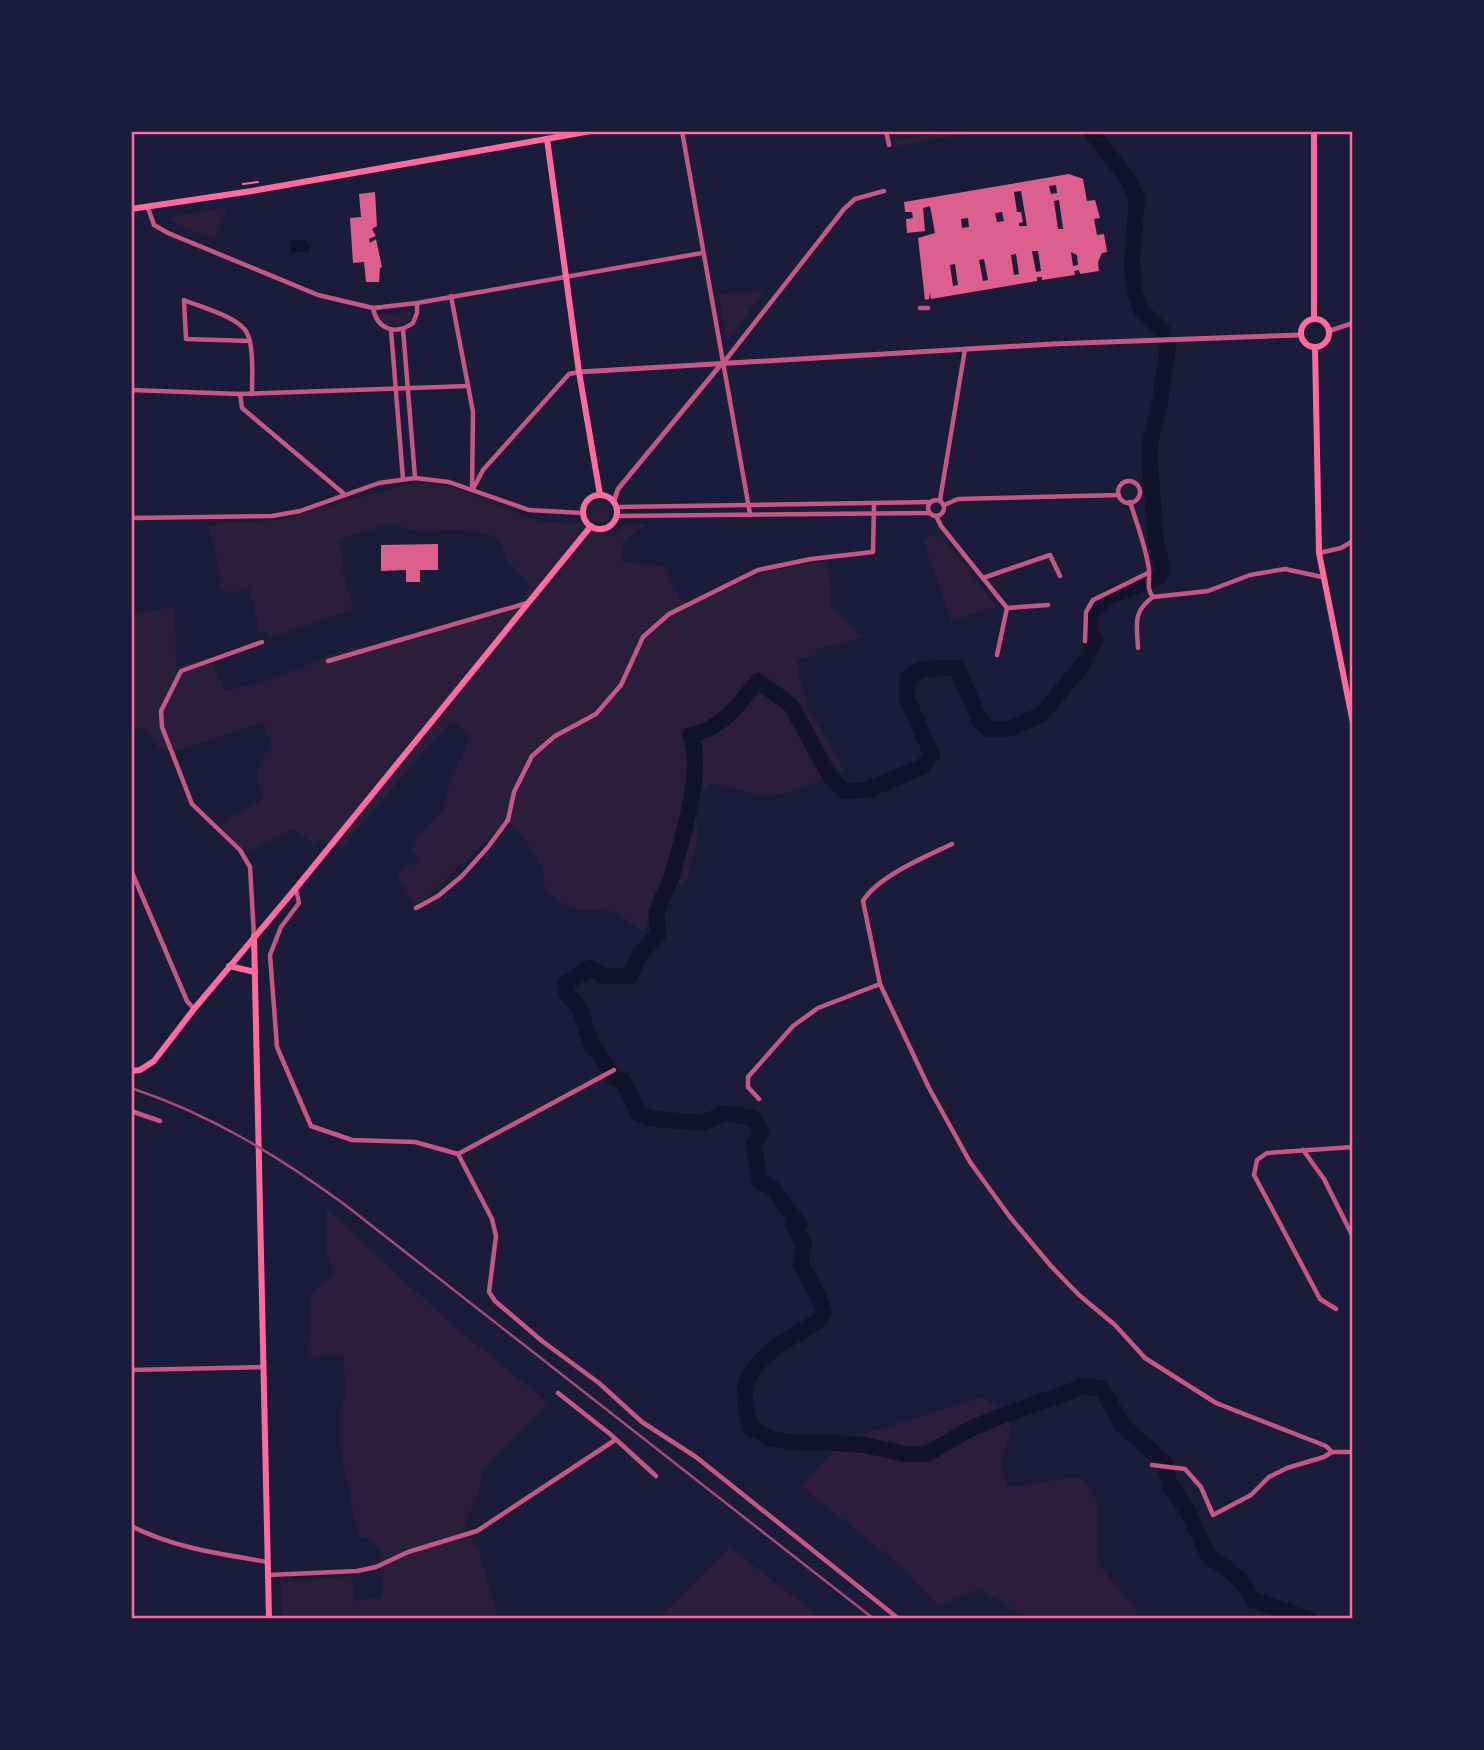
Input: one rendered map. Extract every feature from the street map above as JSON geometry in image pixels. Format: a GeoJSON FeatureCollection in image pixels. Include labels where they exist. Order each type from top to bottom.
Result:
{"type":"FeatureCollection","features":[{"type":"Feature","properties":{"kind":"main road"},"geometry":{"type":"LineString","coordinates":[[131,209],[591,131]]}},
{"type":"Feature","properties":{"kind":"main road"},"geometry":{"type":"LineString","coordinates":[[1314,131],[1314,319]]}},
{"type":"Feature","properties":{"kind":"main road"},"geometry":{"type":"LineString","coordinates":[[547,139],[579,372],[600,495],[615,504],[617,516],[607,527],[592,526],[587,523],[583,513],[589,499],[600,495]]}},
{"type":"Feature","properties":{"kind":"main road"},"geometry":{"type":"LineString","coordinates":[[1314,319],[1325,323],[1329,331],[1324,344],[1315,347],[1304,343],[1301,335],[1305,323],[1314,319]]}},
{"type":"Feature","properties":{"kind":"main road"},"geometry":{"type":"LineString","coordinates":[[1315,347],[1319,553],[1353,723]]}},
{"type":"Feature","properties":{"kind":"main road"},"geometry":{"type":"LineString","coordinates":[[131,1071],[140,1070],[154,1061],[592,526]]}},
{"type":"Feature","properties":{"kind":"main road"},"geometry":{"type":"LineString","coordinates":[[254,936],[268,1619]]}},
{"type":"Feature","properties":{"kind":"main road"},"geometry":{"type":"LineString","coordinates":[[229,967],[255,972]]}},
{"type":"Feature","properties":{"kind":"street"},"geometry":{"type":"LineString","coordinates":[[682,131],[750,514]]}},
{"type":"Feature","properties":{"kind":"street"},"geometry":{"type":"LineString","coordinates":[[886,131],[889,145]]}},
{"type":"Feature","properties":{"kind":"street"},"geometry":{"type":"LineString","coordinates":[[884,191],[855,199],[844,209],[618,489],[615,504],[749,506],[942,503],[958,499],[1119,495]]}},
{"type":"Feature","properties":{"kind":"street"},"geometry":{"type":"LineString","coordinates":[[148,208],[155,225],[168,233],[318,295],[373,308],[417,303],[702,253]]}},
{"type":"Feature","properties":{"kind":"street"},"geometry":{"type":"LineString","coordinates":[[451,296],[473,412],[472,490]]}},
{"type":"Feature","properties":{"kind":"street"},"geometry":{"type":"LineString","coordinates":[[250,341],[186,339],[184,300],[238,322],[247,332],[250,341],[252,394]]}},
{"type":"Feature","properties":{"kind":"street"},"geometry":{"type":"LineString","coordinates":[[373,308],[378,323],[391,330],[403,329],[413,323],[417,303]]}},
{"type":"Feature","properties":{"kind":"street"},"geometry":{"type":"LineString","coordinates":[[920,308],[928,308]]}},
{"type":"Feature","properties":{"kind":"street"},"geometry":{"type":"LineString","coordinates":[[1329,331],[1353,323]]}},
{"type":"Feature","properties":{"kind":"street"},"geometry":{"type":"LineString","coordinates":[[403,329],[415,478]]}},
{"type":"Feature","properties":{"kind":"street"},"geometry":{"type":"LineString","coordinates":[[391,330],[402,478]]}},
{"type":"Feature","properties":{"kind":"street"},"geometry":{"type":"LineString","coordinates":[[472,490],[482,470],[569,374],[579,372],[1199,337],[1301,335]]}},
{"type":"Feature","properties":{"kind":"street"},"geometry":{"type":"LineString","coordinates":[[617,516],[942,514],[965,349]]}},
{"type":"Feature","properties":{"kind":"street"},"geometry":{"type":"LineString","coordinates":[[131,390],[252,394],[468,386]]}},
{"type":"Feature","properties":{"kind":"street"},"geometry":{"type":"LineString","coordinates":[[240,394],[242,408],[343,494]]}},
{"type":"Feature","properties":{"kind":"street"},"geometry":{"type":"LineString","coordinates":[[131,518],[272,516],[300,511],[379,482],[402,478],[449,482],[529,510],[583,513]]}},
{"type":"Feature","properties":{"kind":"street"},"geometry":{"type":"LineString","coordinates":[[1126,481],[1138,486],[1140,493],[1137,499],[1130,502],[1124,501],[1119,495],[1121,485],[1126,481]]}},
{"type":"Feature","properties":{"kind":"street"},"geometry":{"type":"LineString","coordinates":[[931,502],[928,507],[941,526],[1007,608]]}},
{"type":"Feature","properties":{"kind":"street"},"geometry":{"type":"LineString","coordinates":[[1130,502],[1141,536],[1149,575],[1149,590],[1153,597]]}},
{"type":"Feature","properties":{"kind":"street"},"geometry":{"type":"LineString","coordinates":[[416,908],[454,883],[488,848],[508,820],[514,792],[532,757],[555,736],[596,714],[621,685],[643,637],[669,614],[758,570],[811,559],[873,552],[874,504]]}},
{"type":"Feature","properties":{"kind":"street"},"geometry":{"type":"LineString","coordinates":[[1319,553],[1341,548],[1353,541]]}},
{"type":"Feature","properties":{"kind":"street"},"geometry":{"type":"LineString","coordinates":[[983,578],[1050,555],[1060,576]]}},
{"type":"Feature","properties":{"kind":"street"},"geometry":{"type":"LineString","coordinates":[[1138,648],[1136,618],[1142,605],[1153,597],[1208,591],[1250,575],[1285,569],[1322,577]]}},
{"type":"Feature","properties":{"kind":"street"},"geometry":{"type":"LineString","coordinates":[[1084,641],[1086,612],[1094,600],[1149,575]]}},
{"type":"Feature","properties":{"kind":"street"},"geometry":{"type":"LineString","coordinates":[[328,661],[527,603]]}},
{"type":"Feature","properties":{"kind":"street"},"geometry":{"type":"LineString","coordinates":[[1007,608],[1048,605]]}},
{"type":"Feature","properties":{"kind":"street"},"geometry":{"type":"LineString","coordinates":[[997,655],[1007,608]]}},
{"type":"Feature","properties":{"kind":"street"},"geometry":{"type":"LineString","coordinates":[[254,936],[250,867],[240,850],[192,804],[162,727],[161,711],[181,671],[262,642]]}},
{"type":"Feature","properties":{"kind":"street"},"geometry":{"type":"LineString","coordinates":[[952,844],[901,869],[867,894],[863,901],[880,985],[929,1088],[970,1161],[1010,1217],[1051,1266],[1079,1295],[1115,1325],[1145,1358],[1216,1403],[1326,1446],[1332,1452]]}},
{"type":"Feature","properties":{"kind":"street"},"geometry":{"type":"LineString","coordinates":[[131,870],[187,1001],[194,1009]]}},
{"type":"Feature","properties":{"kind":"street"},"geometry":{"type":"LineString","coordinates":[[296,888],[299,903],[281,927],[270,955],[276,1047],[311,1126],[352,1140],[415,1142],[458,1154],[612,1071]]}},
{"type":"Feature","properties":{"kind":"street"},"geometry":{"type":"LineString","coordinates":[[759,1099],[748,1087],[748,1077],[793,1026],[827,1003],[880,985]]}},
{"type":"Feature","properties":{"kind":"street"},"geometry":{"type":"LineString","coordinates":[[131,1111],[160,1121]]}},
{"type":"Feature","properties":{"kind":"street"},"geometry":{"type":"LineString","coordinates":[[1336,1309],[1320,1299],[1254,1175],[1256,1160],[1267,1153],[1353,1147]]}},
{"type":"Feature","properties":{"kind":"street"},"geometry":{"type":"LineString","coordinates":[[1303,1149],[1324,1179],[1353,1237]]}},
{"type":"Feature","properties":{"kind":"street"},"geometry":{"type":"LineString","coordinates":[[458,1154],[492,1219],[496,1236],[489,1292],[495,1301],[542,1341],[599,1383],[642,1422],[695,1457],[899,1619]]}},
{"type":"Feature","properties":{"kind":"street"},"geometry":{"type":"LineString","coordinates":[[131,1370],[264,1367]]}},
{"type":"Feature","properties":{"kind":"street"},"geometry":{"type":"LineString","coordinates":[[558,1393],[610,1434],[656,1476]]}},
{"type":"Feature","properties":{"kind":"street"},"geometry":{"type":"LineString","coordinates":[[268,1575],[357,1571],[376,1567],[408,1552],[477,1531],[615,1440]]}},
{"type":"Feature","properties":{"kind":"street"},"geometry":{"type":"LineString","coordinates":[[1152,1465],[1170,1465],[1185,1469],[1201,1487],[1213,1515],[1251,1495],[1269,1477],[1287,1468],[1332,1452],[1353,1452]]}},
{"type":"Feature","properties":{"kind":"street"},"geometry":{"type":"LineString","coordinates":[[131,1526],[154,1538],[191,1548],[268,1562]]}},
{"type":"Feature","properties":{"kind":"shaded area"},"geometry":{"type":"Polygon","coordinates":[[[934,131],[984,131],[896,146],[895,140],[934,134],[934,131]]]}},
{"type":"Feature","properties":{"kind":"shaded area"},"geometry":{"type":"Polygon","coordinates":[[[229,207],[214,241],[169,220],[172,216],[229,207]]]}},
{"type":"Feature","properties":{"kind":"shaded area"},"geometry":{"type":"Polygon","coordinates":[[[305,239],[310,251],[291,253],[291,241],[305,239]]]}},
{"type":"Feature","properties":{"kind":"shaded area"},"geometry":{"type":"Polygon","coordinates":[[[766,290],[729,337],[726,337],[718,294],[766,290]]]}},
{"type":"Feature","properties":{"kind":"shaded area"},"geometry":{"type":"Polygon","coordinates":[[[410,312],[412,315],[400,325],[391,325],[379,317],[381,314],[410,312]]]}},
{"type":"Feature","properties":{"kind":"shaded area"},"geometry":{"type":"Polygon","coordinates":[[[427,483],[450,486],[538,521],[598,525],[615,537],[625,524],[649,524],[622,542],[621,562],[665,566],[681,600],[689,604],[769,571],[828,560],[831,606],[864,638],[815,650],[816,655],[798,660],[797,666],[808,708],[844,770],[784,793],[766,796],[708,784],[695,805],[698,837],[688,879],[656,900],[644,932],[615,912],[571,909],[544,889],[545,880],[539,861],[508,820],[416,908],[396,873],[420,860],[410,845],[443,810],[449,785],[466,747],[469,733],[459,725],[451,723],[433,740],[342,848],[317,840],[314,844],[293,829],[242,854],[220,824],[262,800],[259,766],[271,747],[264,722],[174,752],[158,747],[146,727],[131,731],[131,613],[175,607],[176,667],[210,657],[225,691],[267,681],[332,654],[512,608],[525,597],[529,584],[507,560],[499,540],[493,536],[462,530],[420,532],[391,524],[340,539],[343,571],[353,610],[273,637],[264,631],[260,634],[249,588],[226,594],[225,589],[220,590],[219,566],[208,526],[216,523],[276,520],[405,485],[427,483]]]}},
{"type":"Feature","properties":{"kind":"shaded area"},"geometry":{"type":"Polygon","coordinates":[[[600,502],[607,505],[610,512],[607,519],[600,522],[593,519],[590,512],[593,505],[600,502]]]}},
{"type":"Feature","properties":{"kind":"shaded area"},"geometry":{"type":"Polygon","coordinates":[[[939,532],[996,606],[951,622],[923,540],[939,532]]]}},
{"type":"Feature","properties":{"kind":"shaded area"},"geometry":{"type":"Polygon","coordinates":[[[327,1209],[451,1324],[549,1403],[483,1470],[478,1494],[464,1527],[479,1550],[498,1619],[281,1619],[281,1582],[351,1576],[356,1601],[382,1597],[380,1550],[371,1540],[358,1536],[341,1453],[339,1412],[346,1393],[343,1355],[308,1358],[311,1293],[334,1275],[327,1255],[327,1209]]]}},
{"type":"Feature","properties":{"kind":"shaded area"},"geometry":{"type":"Polygon","coordinates":[[[982,1397],[1007,1412],[1012,1429],[1000,1464],[1008,1487],[1076,1477],[1089,1484],[1098,1505],[1099,1565],[1134,1608],[1139,1619],[1020,1619],[1015,1610],[978,1589],[938,1606],[899,1564],[801,1486],[849,1435],[869,1432],[982,1397]]]}},
{"type":"Feature","properties":{"kind":"shaded area"},"geometry":{"type":"Polygon","coordinates":[[[730,1547],[822,1619],[657,1619],[730,1547]]]}},
{"type":"Feature","properties":{"kind":"building"},"geometry":{"type":"Polygon","coordinates":[[[1069,174],[1083,179],[1087,201],[1095,200],[1100,218],[1094,219],[1097,235],[1104,234],[1107,252],[1102,253],[1098,262],[1099,271],[1080,274],[1079,270],[1074,271],[1075,275],[1042,280],[1042,277],[1037,277],[1037,281],[931,299],[930,293],[929,299],[925,300],[918,238],[935,233],[930,206],[923,208],[925,231],[907,233],[906,219],[913,218],[912,212],[905,212],[904,202],[1069,174]],[[1056,185],[1049,186],[1051,194],[1057,193],[1056,185]],[[1021,191],[1014,192],[1017,212],[1021,212],[1023,222],[1019,223],[1019,226],[1027,226],[1021,191]],[[1059,200],[1054,201],[1058,229],[1063,229],[1059,200]],[[1002,212],[995,213],[997,222],[1004,221],[1002,212]],[[968,218],[961,219],[962,228],[969,227],[968,218]],[[1032,251],[1036,272],[1041,271],[1038,251],[1032,251]],[[1071,252],[1073,266],[1078,265],[1077,255],[1071,252]],[[1016,254],[1011,255],[1014,275],[1019,274],[1016,254]],[[984,259],[979,260],[983,281],[988,280],[984,259]],[[955,264],[950,265],[953,286],[958,285],[955,264]]]}},
{"type":"Feature","properties":{"kind":"building"},"geometry":{"type":"Polygon","coordinates":[[[375,192],[377,226],[372,229],[376,236],[369,239],[370,243],[376,239],[382,267],[379,282],[366,282],[364,262],[353,263],[350,218],[361,217],[359,194],[375,192]]]}},
{"type":"Feature","properties":{"kind":"building"},"geometry":{"type":"Polygon","coordinates":[[[438,544],[438,570],[420,570],[420,582],[406,582],[406,570],[381,571],[381,545],[438,544]]]}},
{"type":"Feature","properties":{"kind":"waterway"},"geometry":{"type":"LineString","coordinates":[[1091,131],[1128,179],[1137,199],[1132,261],[1134,289],[1141,310],[1163,331]]}},
{"type":"Feature","properties":{"kind":"waterway"},"geometry":{"type":"LineString","coordinates":[[1091,649],[1095,640],[1090,630],[1091,614],[1108,597],[1159,577],[1163,570],[1156,542],[1150,443],[1160,401],[1168,346]]}},
{"type":"Feature","properties":{"kind":"waterway"},"geometry":{"type":"LineString","coordinates":[[1084,663],[1041,715],[1008,729],[989,729],[980,721],[957,668],[922,669],[908,678],[907,699],[932,755],[922,767],[867,790],[844,791],[831,778],[791,705],[758,681],[721,721],[690,735],[694,749],[694,783],[673,873],[657,913],[658,935],[639,955],[630,976],[603,976],[590,968],[565,984],[567,994],[579,1007],[592,1047],[596,1048],[613,1077],[623,1081],[639,1114],[655,1119],[703,1123],[725,1113],[753,1118],[761,1132],[754,1144],[759,1180],[772,1188],[800,1225],[793,1224],[804,1245],[800,1264],[818,1295],[824,1313],[820,1320],[775,1348],[756,1366],[745,1389],[750,1427],[773,1439],[794,1443],[864,1445],[906,1454],[927,1454],[972,1428],[1004,1415],[1085,1386],[1102,1389],[1123,1426],[1164,1462],[1170,1485],[1187,1510],[1210,1558],[1228,1569],[1245,1585],[1253,1600],[1309,1619]]}},
{"type":"Feature","properties":{"kind":"railway"},"geometry":{"type":"LineString","coordinates":[[131,1088],[216,1123],[294,1169],[344,1204],[874,1619]]}}]}
